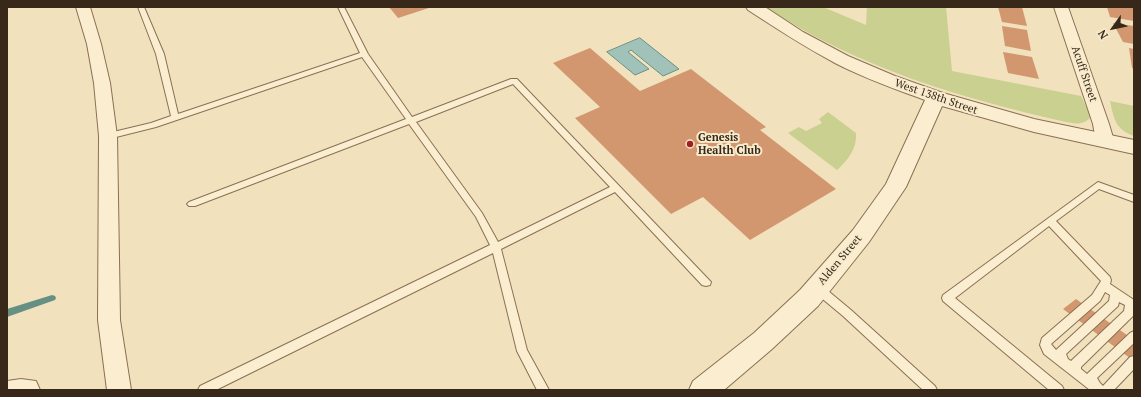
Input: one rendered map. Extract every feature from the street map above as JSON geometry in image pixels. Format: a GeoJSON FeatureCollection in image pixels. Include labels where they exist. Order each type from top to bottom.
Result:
{"type":"FeatureCollection","features":[{"type":"Feature","properties":{"kind":"street"},"geometry":{"type":"LineString","coordinates":[[83,7],[94,44],[102,83],[108,136],[109,320],[119,390]]}},
{"type":"Feature","properties":{"kind":"street","name":"West 138th Street"},"geometry":{"type":"LineString","coordinates":[[754,7],[782,27],[834,55],[895,83],[999,118],[1134,147]]}},
{"type":"Feature","properties":{"kind":"street","name":"Acuff Street"},"geometry":{"type":"LineString","coordinates":[[1061,7],[1101,124],[1105,141]]}},
{"type":"Feature","properties":{"kind":"street","name":"Alden Street"},"geometry":{"type":"LineString","coordinates":[[703,390],[763,341],[809,298],[861,236],[895,187],[936,98]]}},
{"type":"Feature","properties":{"kind":"lane"},"geometry":{"type":"LineString","coordinates":[[141,7],[160,54],[175,117]]}},
{"type":"Feature","properties":{"kind":"lane"},"geometry":{"type":"LineString","coordinates":[[341,7],[364,54],[479,215],[496,247],[509,307],[522,351],[543,390]]}},
{"type":"Feature","properties":{"kind":"lane"},"geometry":{"type":"LineString","coordinates":[[108,136],[175,117],[364,54]]}},
{"type":"Feature","properties":{"kind":"lane"},"geometry":{"type":"LineString","coordinates":[[192,204],[514,82],[706,282]]}},
{"type":"Feature","properties":{"kind":"lane"},"geometry":{"type":"LineString","coordinates":[[1058,390],[947,298],[1098,185],[1134,199]]}},
{"type":"Feature","properties":{"kind":"lane"},"geometry":{"type":"LineString","coordinates":[[204,390],[616,188]]}},
{"type":"Feature","properties":{"kind":"lane"},"geometry":{"type":"LineString","coordinates":[[1050,221],[1106,280],[1096,298],[1046,341],[1045,345],[1048,350],[1097,388]]}},
{"type":"Feature","properties":{"kind":"lane"},"geometry":{"type":"LineString","coordinates":[[1076,372],[1075,365],[1129,313],[1132,304],[1104,286]]}},
{"type":"Feature","properties":{"kind":"lane"},"geometry":{"type":"LineString","coordinates":[[817,288],[847,313],[931,390]]}},
{"type":"Feature","properties":{"kind":"lane"},"geometry":{"type":"LineString","coordinates":[[1063,361],[1060,353],[1114,303],[1115,293]]}},
{"type":"Feature","properties":{"kind":"lane"},"geometry":{"type":"LineString","coordinates":[[1097,388],[1091,377],[1134,336]]}},
{"type":"Feature","properties":{"kind":"lane"},"geometry":{"type":"LineString","coordinates":[[1108,390],[1108,388],[1134,361]]}},
{"type":"Feature","properties":{"kind":"lane"},"geometry":{"type":"LineString","coordinates":[[7,386],[21,384],[32,385],[34,390]]}},
{"type":"Feature","properties":{"kind":"green space"},"geometry":{"type":"Polygon","coordinates":[[[766,7],[823,7],[866,25],[867,7],[946,7],[952,71],[1081,96],[1090,118],[1085,122],[1079,123],[1066,122],[1027,113],[949,91],[911,78],[873,64],[836,47],[766,7]]]}},
{"type":"Feature","properties":{"kind":"green space"},"geometry":{"type":"Polygon","coordinates":[[[1110,101],[1134,106],[1134,136],[1123,130],[1116,123],[1110,101]]]}},
{"type":"Feature","properties":{"kind":"green space"},"geometry":{"type":"Polygon","coordinates":[[[828,112],[856,133],[855,144],[851,154],[837,170],[788,133],[799,127],[806,131],[822,123],[819,119],[828,112]]]}},
{"type":"Feature","properties":{"kind":"water"},"geometry":{"type":"Polygon","coordinates":[[[640,38],[679,69],[663,76],[631,50],[628,52],[649,69],[635,75],[607,52],[640,38]]]}},
{"type":"Feature","properties":{"kind":"building"},"geometry":{"type":"Polygon","coordinates":[[[389,7],[432,7],[398,18],[389,7]]]}},
{"type":"Feature","properties":{"kind":"building"},"geometry":{"type":"Polygon","coordinates":[[[998,7],[1022,7],[1027,26],[1002,22],[998,7]]]}},
{"type":"Feature","properties":{"kind":"building"},"geometry":{"type":"Polygon","coordinates":[[[1107,7],[1133,7],[1134,21],[1110,17],[1107,7]]]}},
{"type":"Feature","properties":{"kind":"building"},"geometry":{"type":"Polygon","coordinates":[[[1113,23],[1134,26],[1134,44],[1123,42],[1113,23]]]}},
{"type":"Feature","properties":{"kind":"building"},"geometry":{"type":"Polygon","coordinates":[[[1002,26],[1027,30],[1031,51],[1005,46],[1002,26]]]}},
{"type":"Feature","properties":{"kind":"building","name":"Genesis Health Club"},"geometry":{"type":"Polygon","coordinates":[[[590,48],[640,91],[691,69],[766,127],[760,130],[836,189],[750,240],[703,197],[671,214],[575,118],[600,107],[553,63],[590,48]]]}},
{"type":"Feature","properties":{"kind":"building"},"geometry":{"type":"Polygon","coordinates":[[[1129,48],[1134,49],[1134,69],[1132,68],[1129,48]]]}},
{"type":"Feature","properties":{"kind":"building"},"geometry":{"type":"Polygon","coordinates":[[[1003,52],[1032,57],[1039,79],[1008,73],[1003,52]]]}},
{"type":"Feature","properties":{"kind":"building"},"geometry":{"type":"Polygon","coordinates":[[[1076,299],[1134,340],[1134,361],[1063,309],[1076,299]]]}},
{"type":"Feature","properties":{"kind":"waterway"},"geometry":{"type":"LineString","coordinates":[[7,313],[52,298]]}},
{"type":"Feature","properties":{"kind":"place","name":"Genesis Health Club"},"geometry":{"type":"Point","coordinates":[690,144]}}]}
